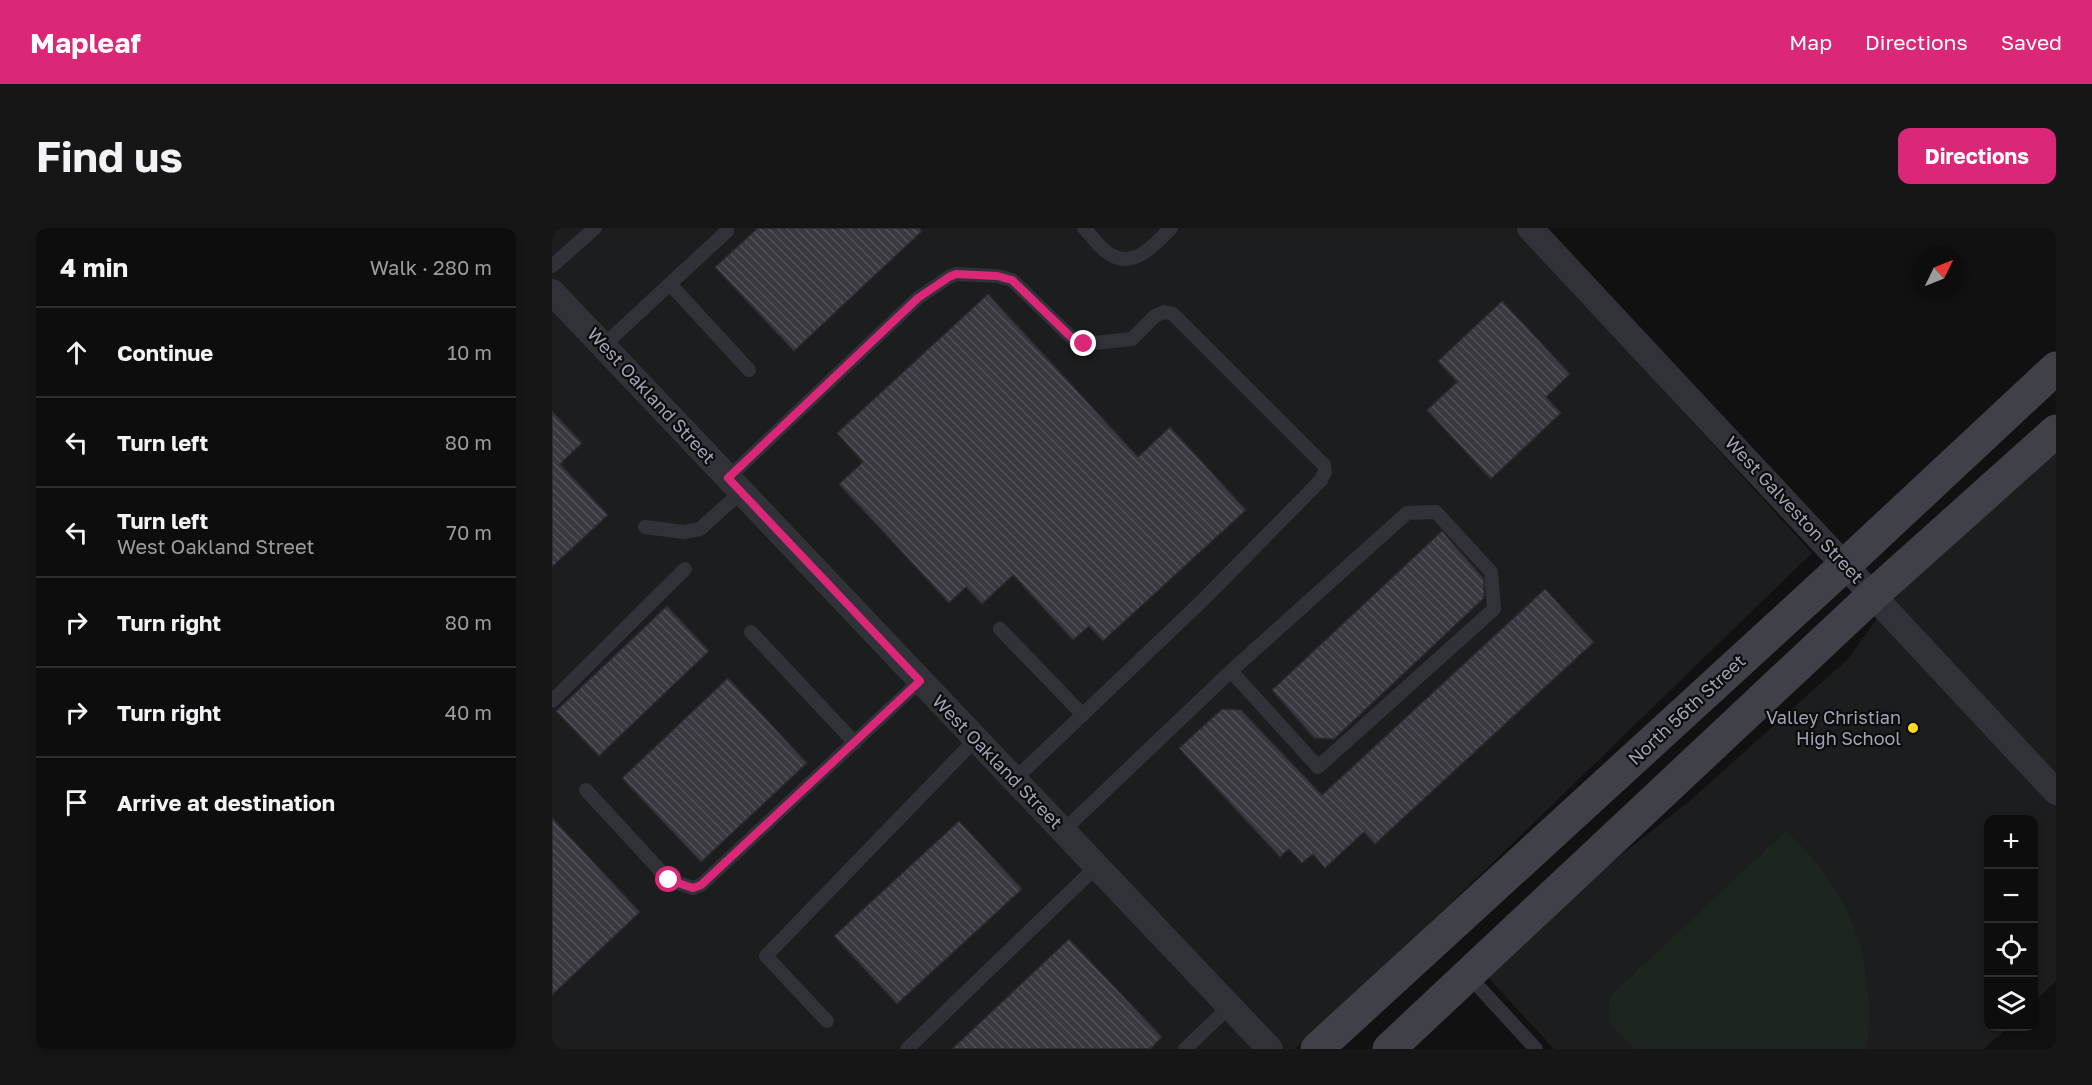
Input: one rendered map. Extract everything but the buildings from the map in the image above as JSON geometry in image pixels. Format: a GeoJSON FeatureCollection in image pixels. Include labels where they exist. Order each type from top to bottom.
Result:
{"type":"FeatureCollection","features":[{"type":"Feature","properties":{"kind":"main road","name":"North 56th Street"},"geometry":{"type":"LineString","coordinates":[[1317,1049],[1845,565],[2056,368]]}},
{"type":"Feature","properties":{"kind":"main road"},"geometry":{"type":"LineString","coordinates":[[1389,1049],[1873,595],[2056,431]]}},
{"type":"Feature","properties":{"kind":"street","name":"West Galveston Street"},"geometry":{"type":"LineString","coordinates":[[1530,228],[2056,792]]}},
{"type":"Feature","properties":{"kind":"street","name":"West Oakland Street"},"geometry":{"type":"LineString","coordinates":[[552,292],[1270,1049]]}},
{"type":"Feature","properties":{"kind":"lane"},"geometry":{"type":"LineString","coordinates":[[552,266],[595,228]]}},
{"type":"Feature","properties":{"kind":"lane"},"geometry":{"type":"LineString","coordinates":[[1084,228],[1109,255],[1118,258],[1138,257],[1145,254],[1171,228]]}},
{"type":"Feature","properties":{"kind":"lane"},"geometry":{"type":"LineString","coordinates":[[603,346],[727,231]]}},
{"type":"Feature","properties":{"kind":"lane"},"geometry":{"type":"LineString","coordinates":[[645,527],[684,532],[700,529],[735,485],[918,298],[949,277],[974,274],[1012,280],[1072,338],[1084,344],[1132,339],[1155,316],[1164,312],[1173,314],[1324,465],[1325,472],[1321,480],[1215,589],[1014,780]]}},
{"type":"Feature","properties":{"kind":"lane"},"geometry":{"type":"LineString","coordinates":[[670,284],[749,370]]}},
{"type":"Feature","properties":{"kind":"lane"},"geometry":{"type":"LineString","coordinates":[[1063,831],[1231,671],[1407,513],[1436,512],[1491,572],[1494,609],[1318,767],[1231,671]]}},
{"type":"Feature","properties":{"kind":"lane"},"geometry":{"type":"LineString","coordinates":[[552,701],[685,569]]}},
{"type":"Feature","properties":{"kind":"lane"},"geometry":{"type":"LineString","coordinates":[[1000,629],[1083,715]]}},
{"type":"Feature","properties":{"kind":"lane"},"geometry":{"type":"LineString","coordinates":[[751,632],[855,743]]}},
{"type":"Feature","properties":{"kind":"lane"},"geometry":{"type":"LineString","coordinates":[[586,790],[669,880],[693,888],[701,885],[920,681]]}},
{"type":"Feature","properties":{"kind":"lane"},"geometry":{"type":"LineString","coordinates":[[827,1021],[766,956],[975,740]]}},
{"type":"Feature","properties":{"kind":"lane"},"geometry":{"type":"LineString","coordinates":[[907,1049],[1096,867]]}},
{"type":"Feature","properties":{"kind":"lane"},"geometry":{"type":"LineString","coordinates":[[1468,975],[1536,1049]]}},
{"type":"Feature","properties":{"kind":"lane"},"geometry":{"type":"LineString","coordinates":[[1185,1049],[1230,1006]]}},
{"type":"Feature","properties":{"kind":"shaded area"},"geometry":{"type":"Polygon","coordinates":[[[552,228],[1516,228],[1812,553],[1452,902],[1295,1049],[552,1049],[552,228]]]}},
{"type":"Feature","properties":{"kind":"shaded area","name":"Valley Christian High School"},"geometry":{"type":"Polygon","coordinates":[[[2056,447],[2056,981],[2038,998],[2038,815],[1984,815],[1984,1031],[2004,1031],[1984,1049],[1554,1049],[1485,974],[1567,898],[1693,798],[1848,659],[1881,613],[1943,549],[2056,447]]]}},
{"type":"Feature","properties":{"kind":"shaded area"},"geometry":{"type":"Polygon","coordinates":[[[1786,831],[1813,859],[1835,889],[1856,932],[1867,977],[1869,1024],[1867,1049],[1634,1049],[1608,1021],[1609,997],[1786,831]]]}},
{"type":"Feature","properties":{"kind":"place","name":"Valley Christian High School"},"geometry":{"type":"Point","coordinates":[1913,728]}},
{"type":"Feature","properties":{"kind":"route"},"geometry":{"type":"LineString","coordinates":[[669,880],[693,888],[701,885],[920,681],[728,478],[918,298],[956,274],[997,276],[1012,280],[1072,338],[1084,344]]}}]}
